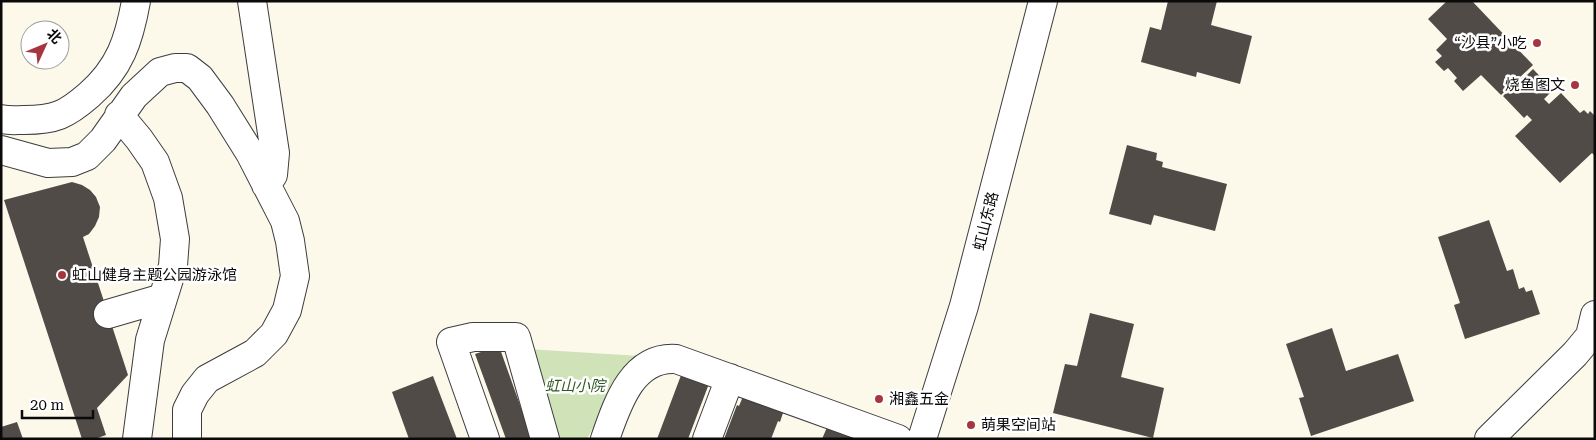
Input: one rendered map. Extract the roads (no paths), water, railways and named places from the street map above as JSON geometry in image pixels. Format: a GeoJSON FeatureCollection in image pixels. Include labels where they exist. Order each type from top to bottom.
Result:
{"type":"FeatureCollection","features":[{"type":"Feature","properties":{"kind":"street"},"geometry":{"type":"LineString","coordinates":[[1,119],[49,119],[70,111],[98,87],[104,81],[120,55],[131,28],[136,1]]}},
{"type":"Feature","properties":{"kind":"street"},"geometry":{"type":"LineString","coordinates":[[252,1],[275,153],[273,175],[266,185]]}},
{"type":"Feature","properties":{"kind":"street","name":"虹山东路"},"geometry":{"type":"LineString","coordinates":[[922,439],[964,306],[1042,1]]}},
{"type":"Feature","properties":{"kind":"street"},"geometry":{"type":"LineString","coordinates":[[1,150],[48,163],[72,162],[87,156],[103,140],[134,96],[160,72],[174,68],[187,68],[200,78],[220,105],[250,153],[285,221],[295,276],[287,310],[274,334],[255,354],[206,379],[195,394],[187,410],[187,439]]}},
{"type":"Feature","properties":{"kind":"street"},"geometry":{"type":"LineString","coordinates":[[119,115],[140,139],[155,162],[168,198],[174,239],[173,266],[150,340],[137,439]]}},
{"type":"Feature","properties":{"kind":"street"},"geometry":{"type":"LineString","coordinates":[[108,314],[163,298]]}},
{"type":"Feature","properties":{"kind":"street"},"geometry":{"type":"LineString","coordinates":[[1489,439],[1575,354],[1590,336],[1595,315]]}},
{"type":"Feature","properties":{"kind":"street"},"geometry":{"type":"LineString","coordinates":[[485,439],[451,342],[473,337],[516,337],[544,439]]}},
{"type":"Feature","properties":{"kind":"street"},"geometry":{"type":"LineString","coordinates":[[605,439],[624,392],[641,370],[655,361],[666,358],[676,359],[898,439]]}},
{"type":"Feature","properties":{"kind":"street"},"geometry":{"type":"LineString","coordinates":[[707,439],[730,378]]}},
{"type":"Feature","properties":{"kind":"place","name":"“沙县”小吃"},"geometry":{"type":"Point","coordinates":[1537,43]}},
{"type":"Feature","properties":{"kind":"place","name":"烧鱼图文"},"geometry":{"type":"Point","coordinates":[1575,85]}},
{"type":"Feature","properties":{"kind":"place","name":"虹山健身主题公园游泳馆"},"geometry":{"type":"Point","coordinates":[62,275]}},
{"type":"Feature","properties":{"kind":"place","name":"湘鑫五金"},"geometry":{"type":"Point","coordinates":[879,399]}},
{"type":"Feature","properties":{"kind":"place","name":"萌果空间站"},"geometry":{"type":"Point","coordinates":[971,425]}},
{"type":"Feature","properties":{"kind":"park label","name":"虹山小院"},"geometry":{"type":"Point","coordinates":[575,386]}}]}
